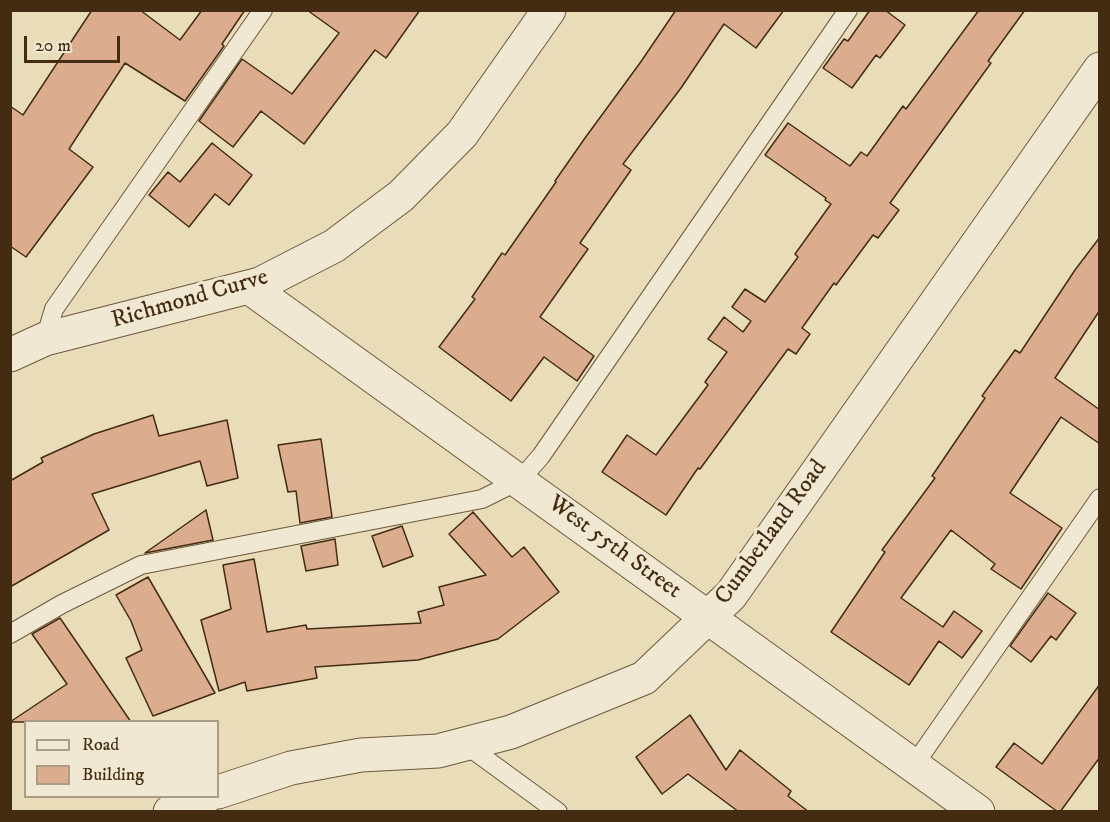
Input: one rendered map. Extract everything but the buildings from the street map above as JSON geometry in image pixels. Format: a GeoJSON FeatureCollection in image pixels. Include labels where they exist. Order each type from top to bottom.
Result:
{"type":"FeatureCollection","features":[{"type":"Feature","properties":{"kind":"street","name":"Richmond Curve"},"geometry":{"type":"LineString","coordinates":[[10,355],[45,339],[260,284],[334,246],[401,196],[462,134],[549,10]]}},
{"type":"Feature","properties":{"kind":"street","name":"Cumberland Road"},"geometry":{"type":"LineString","coordinates":[[219,792],[291,768],[361,755],[438,751],[511,732],[644,678],[731,595],[1100,69]]}},
{"type":"Feature","properties":{"kind":"street","name":"West 55th Street"},"geometry":{"type":"LineString","coordinates":[[249,286],[978,812]]}},
{"type":"Feature","properties":{"kind":"street"},"geometry":{"type":"LineString","coordinates":[[171,812],[202,798]]}},
{"type":"Feature","properties":{"kind":"lane"},"geometry":{"type":"LineString","coordinates":[[45,339],[54,309],[263,10]]}},
{"type":"Feature","properties":{"kind":"lane"},"geometry":{"type":"LineString","coordinates":[[10,634],[62,604],[141,565],[482,499],[520,480],[541,456],[848,10]]}},
{"type":"Feature","properties":{"kind":"lane"},"geometry":{"type":"LineString","coordinates":[[914,765],[1100,498]]}},
{"type":"Feature","properties":{"kind":"lane"},"geometry":{"type":"LineString","coordinates":[[465,744],[558,812]]}}]}
